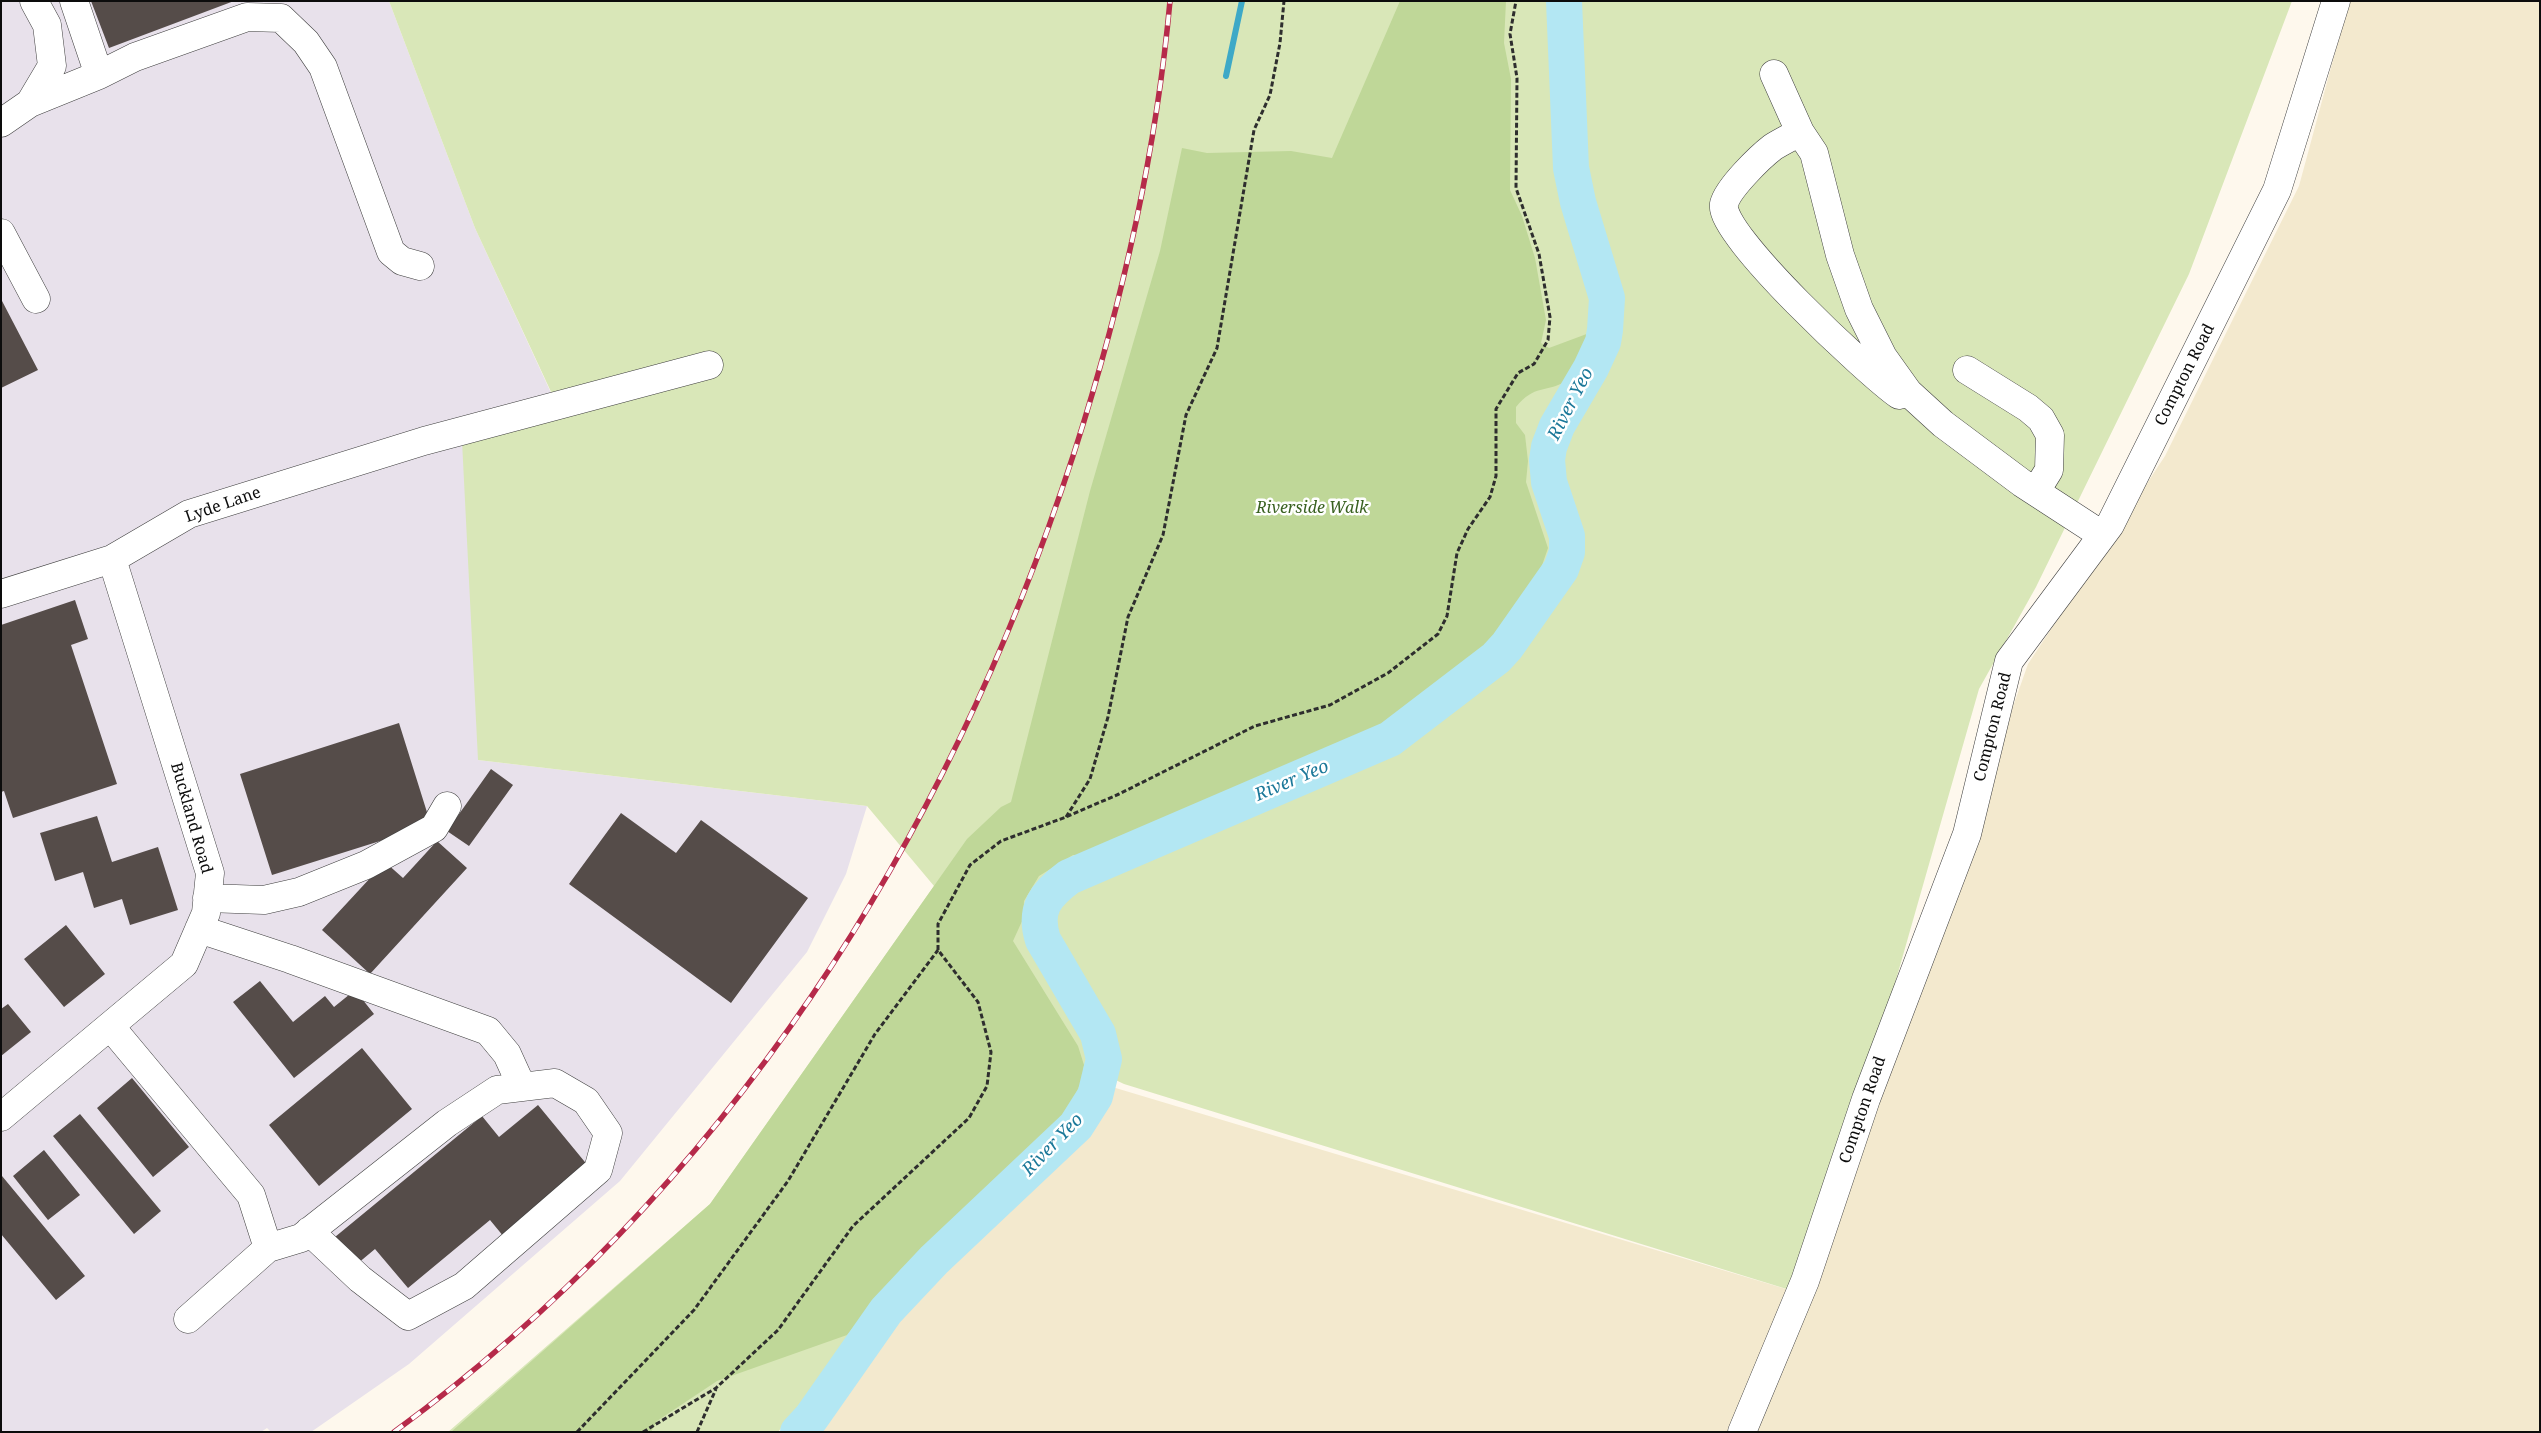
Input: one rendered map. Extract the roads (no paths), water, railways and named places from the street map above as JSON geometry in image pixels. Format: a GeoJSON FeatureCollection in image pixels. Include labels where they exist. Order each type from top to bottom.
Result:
{"type":"FeatureCollection","features":[{"type":"Feature","properties":{"kind":"street"},"geometry":{"type":"LineString","coordinates":[[30,102],[52,66],[47,25],[34,1]]}},
{"type":"Feature","properties":{"kind":"street"},"geometry":{"type":"LineString","coordinates":[[74,1],[99,74]]}},
{"type":"Feature","properties":{"kind":"street","name":"Compton Road"},"geometry":{"type":"LineString","coordinates":[[1742,1432],[1805,1281],[1866,1099],[1967,834],[2010,661],[2102,535],[2118,507],[2277,190],[2336,1]]}},
{"type":"Feature","properties":{"kind":"street"},"geometry":{"type":"LineString","coordinates":[[1,123],[30,102],[135,57],[247,16],[278,10],[306,42],[323,66],[391,252],[402,261],[420,266]]}},
{"type":"Feature","properties":{"kind":"street"},"geometry":{"type":"LineString","coordinates":[[1774,74],[1800,132],[1814,153],[1831,229],[1859,309],[1883,357],[1908,392],[1943,424],[2036,491],[2102,535]]}},
{"type":"Feature","properties":{"kind":"street"},"geometry":{"type":"LineString","coordinates":[[1800,132],[1772,148],[1752,167],[1730,193],[1724,205],[1725,215],[1732,229],[1754,256],[1852,356],[1886,386],[1901,396],[1922,404]]}},
{"type":"Feature","properties":{"kind":"street"},"geometry":{"type":"LineString","coordinates":[[1,233],[36,299]]}},
{"type":"Feature","properties":{"kind":"street","name":"Lyde Lane"},"geometry":{"type":"LineString","coordinates":[[1,594],[112,559],[189,514],[424,441],[709,365]]}},
{"type":"Feature","properties":{"kind":"street"},"geometry":{"type":"LineString","coordinates":[[1967,370],[2028,408],[2041,419],[2050,435],[2049,470],[2036,491]]}},
{"type":"Feature","properties":{"kind":"street","name":"Buckland Road"},"geometry":{"type":"LineString","coordinates":[[1,1117],[184,964],[206,913],[210,873],[112,559]]}},
{"type":"Feature","properties":{"kind":"street"},"geometry":{"type":"LineString","coordinates":[[207,898],[264,900],[299,892],[366,865],[434,828],[447,806]]}},
{"type":"Feature","properties":{"kind":"street"},"geometry":{"type":"LineString","coordinates":[[199,929],[290,959],[488,1031],[507,1054],[522,1087]]}},
{"type":"Feature","properties":{"kind":"street"},"geometry":{"type":"LineString","coordinates":[[110,1026],[251,1195],[268,1248]]}},
{"type":"Feature","properties":{"kind":"street"},"geometry":{"type":"LineString","coordinates":[[188,1319],[268,1248],[305,1234],[446,1123],[497,1090],[555,1083],[586,1101],[608,1133],[598,1170],[464,1286],[408,1316],[305,1234]]}},
{"type":"Feature","properties":{"kind":"waterway"},"geometry":{"type":"LineString","coordinates":[[1226,76],[1242,1]]}},
{"type":"Feature","properties":{"kind":"waterway","name":"River Yeo"},"geometry":{"type":"LineString","coordinates":[[798,1432],[811,1418],[886,1311],[934,1260],[1076,1126],[1095,1096],[1104,1059],[1098,1034],[1043,940],[1040,919],[1041,911],[1048,896],[1069,877],[1390,739],[1496,658],[1507,646],[1561,569],[1567,552],[1567,536],[1549,482],[1547,460],[1549,447],[1557,426],[1591,368],[1603,342],[1607,298],[1578,202],[1571,168],[1564,1]]}},
{"type":"Feature","properties":{"kind":"railway"},"geometry":{"type":"LineString","coordinates":[[394,1432],[513,1336],[623,1231],[722,1117],[811,996],[891,869],[961,735],[1022,596],[1074,453],[1107,342],[1134,230],[1156,116],[1170,1]]}},
{"type":"Feature","properties":{"kind":"park label","name":"Riverside Walk"},"geometry":{"type":"Point","coordinates":[1312,508]}}]}
